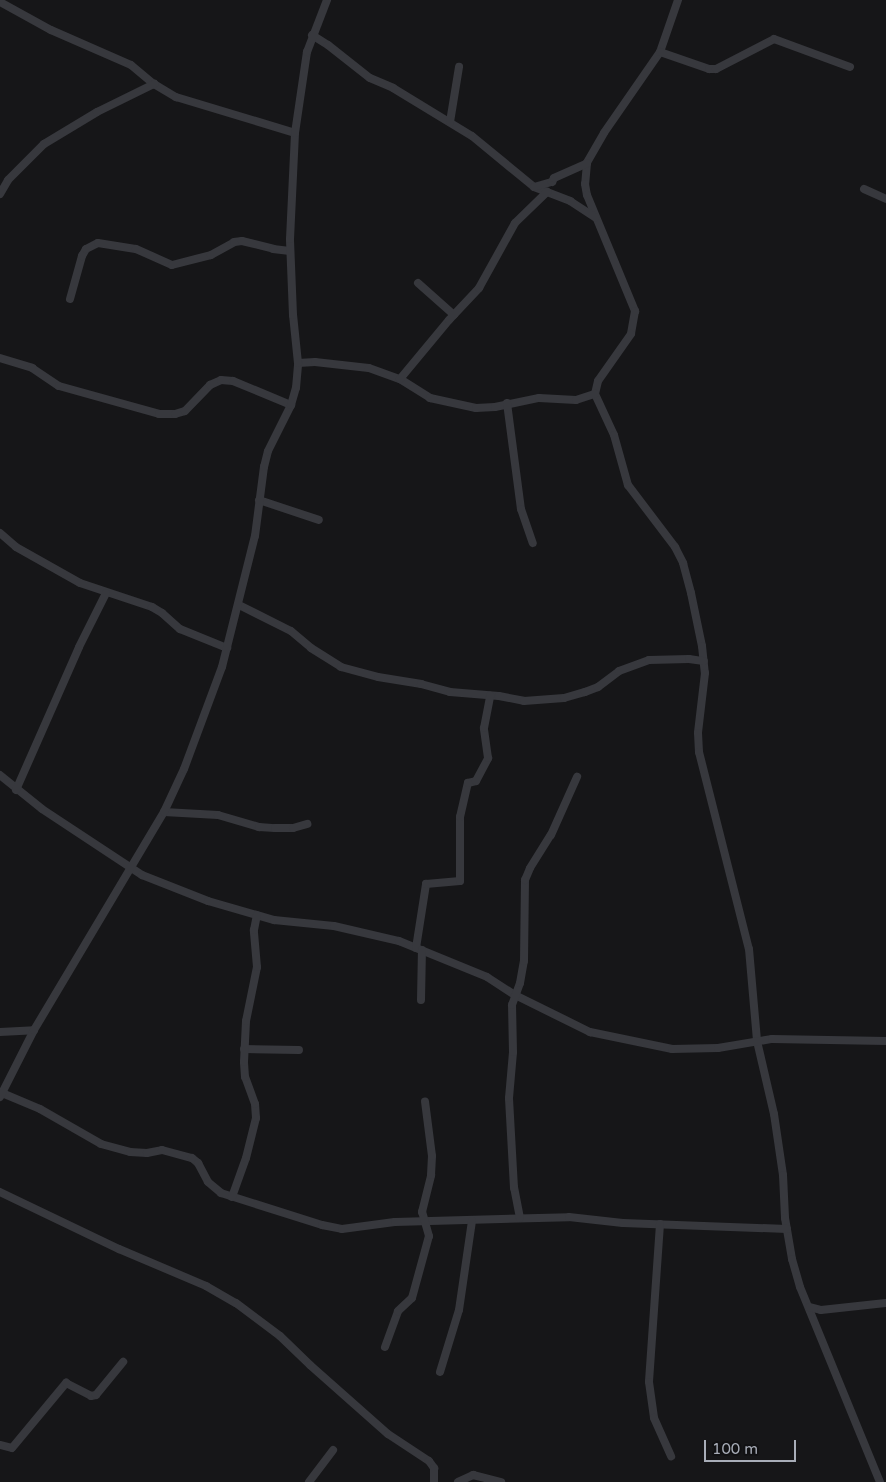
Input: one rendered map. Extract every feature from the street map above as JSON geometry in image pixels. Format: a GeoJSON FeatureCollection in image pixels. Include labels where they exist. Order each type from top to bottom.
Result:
{"type":"FeatureCollection","features":[{"type":"Feature","properties":{"kind":"street"},"geometry":{"type":"LineString","coordinates":[[327,0],[316,26],[316,37],[307,52],[295,133],[290,251],[298,363],[296,388],[291,405],[268,451],[255,536],[227,648],[203,720],[164,812],[34,1030],[1,1095],[29,1104],[101,1144],[130,1152],[147,1153],[162,1150],[178,1152],[192,1158],[198,1163],[208,1182],[221,1193],[342,1228],[396,1222],[569,1217],[623,1223],[787,1229]]}},
{"type":"Feature","properties":{"kind":"street"},"geometry":{"type":"LineString","coordinates":[[678,0],[660,52],[604,133],[587,163],[585,184],[595,217],[636,311],[632,334],[598,381],[595,394],[614,435],[628,485],[675,547],[683,563],[697,616],[704,661],[704,692],[697,743],[735,901],[749,949],[757,1041],[774,1114],[787,1229],[800,1287],[880,1482]]}},
{"type":"Feature","properties":{"kind":"street"},"geometry":{"type":"LineString","coordinates":[[0,2],[50,30],[131,65],[154,84],[176,97],[295,133]]}},
{"type":"Feature","properties":{"kind":"street"},"geometry":{"type":"LineString","coordinates":[[316,37],[370,78],[393,88],[472,136],[534,188],[570,201],[595,217]]}},
{"type":"Feature","properties":{"kind":"street"},"geometry":{"type":"LineString","coordinates":[[660,52],[709,69],[716,69],[774,39],[850,66]]}},
{"type":"Feature","properties":{"kind":"street"},"geometry":{"type":"LineString","coordinates":[[450,122],[459,67]]}},
{"type":"Feature","properties":{"kind":"street"},"geometry":{"type":"LineString","coordinates":[[0,194],[8,180],[44,144],[97,112],[154,84]]}},
{"type":"Feature","properties":{"kind":"street"},"geometry":{"type":"LineString","coordinates":[[534,188],[552,182],[554,178],[587,163]]}},
{"type":"Feature","properties":{"kind":"street"},"geometry":{"type":"LineString","coordinates":[[864,189],[886,199]]}},
{"type":"Feature","properties":{"kind":"street"},"geometry":{"type":"LineString","coordinates":[[400,379],[479,288],[514,223],[547,192]]}},
{"type":"Feature","properties":{"kind":"street"},"geometry":{"type":"LineString","coordinates":[[70,299],[82,256],[86,249],[98,243],[136,249],[172,266],[211,255],[234,242],[242,241],[273,249],[290,251]]}},
{"type":"Feature","properties":{"kind":"street"},"geometry":{"type":"LineString","coordinates":[[418,283],[454,315]]}},
{"type":"Feature","properties":{"kind":"street"},"geometry":{"type":"LineString","coordinates":[[0,358],[32,368],[59,386],[159,414],[175,414],[184,411],[210,384],[221,380],[233,381],[291,405]]}},
{"type":"Feature","properties":{"kind":"street"},"geometry":{"type":"LineString","coordinates":[[298,363],[314,362],[370,368],[400,379],[430,398],[441,402],[486,409],[507,403],[539,398],[576,400],[595,394]]}},
{"type":"Feature","properties":{"kind":"street"},"geometry":{"type":"LineString","coordinates":[[507,403],[521,509],[533,543]]}},
{"type":"Feature","properties":{"kind":"street"},"geometry":{"type":"LineString","coordinates":[[259,500],[319,520]]}},
{"type":"Feature","properties":{"kind":"street"},"geometry":{"type":"LineString","coordinates":[[0,533],[16,547],[80,583],[152,607],[180,629],[227,648]]}},
{"type":"Feature","properties":{"kind":"street"},"geometry":{"type":"LineString","coordinates":[[16,790],[79,647],[106,593]]}},
{"type":"Feature","properties":{"kind":"street"},"geometry":{"type":"LineString","coordinates":[[239,604],[291,631],[311,648],[341,667],[450,692],[524,701],[564,698],[598,687],[619,671],[649,660],[689,659],[704,661]]}},
{"type":"Feature","properties":{"kind":"street"},"geometry":{"type":"LineString","coordinates":[[421,1000],[419,949],[426,884],[460,881],[460,818],[468,783],[476,781],[488,758],[484,728],[490,696]]}},
{"type":"Feature","properties":{"kind":"street"},"geometry":{"type":"LineString","coordinates":[[0,775],[16,790],[131,870],[208,901],[274,920],[360,930],[419,949],[487,976],[514,995],[590,1032],[648,1046],[690,1050],[757,1041],[820,1039],[886,1041]]}},
{"type":"Feature","properties":{"kind":"street"},"geometry":{"type":"LineString","coordinates":[[520,1218],[513,1172],[509,1098],[514,995],[520,983],[524,961],[525,880],[530,868],[551,835],[577,777]]}},
{"type":"Feature","properties":{"kind":"street"},"geometry":{"type":"LineString","coordinates":[[164,812],[218,815],[259,827],[293,828],[307,824]]}},
{"type":"Feature","properties":{"kind":"street"},"geometry":{"type":"LineString","coordinates":[[232,1197],[246,1158],[256,1118],[255,1104],[246,1078],[244,1049],[246,1021],[257,967],[254,930],[257,915]]}},
{"type":"Feature","properties":{"kind":"street"},"geometry":{"type":"LineString","coordinates":[[0,1032],[34,1030]]}},
{"type":"Feature","properties":{"kind":"street"},"geometry":{"type":"LineString","coordinates":[[244,1049],[299,1050]]}},
{"type":"Feature","properties":{"kind":"street"},"geometry":{"type":"LineString","coordinates":[[385,1347],[398,1311],[412,1298],[429,1236],[422,1212],[431,1175],[432,1156],[425,1100]]}},
{"type":"Feature","properties":{"kind":"street"},"geometry":{"type":"LineString","coordinates":[[0,1192],[119,1248],[206,1286],[236,1303],[280,1336],[388,1434],[429,1461],[434,1468],[434,1482]]}},
{"type":"Feature","properties":{"kind":"street"},"geometry":{"type":"LineString","coordinates":[[440,1372],[459,1310],[472,1221]]}},
{"type":"Feature","properties":{"kind":"street"},"geometry":{"type":"LineString","coordinates":[[660,1224],[649,1382],[654,1418],[671,1456]]}},
{"type":"Feature","properties":{"kind":"street"},"geometry":{"type":"LineString","coordinates":[[808,1307],[821,1310],[886,1303]]}},
{"type":"Feature","properties":{"kind":"street"},"geometry":{"type":"LineString","coordinates":[[0,1445],[12,1448],[63,1385],[69,1384],[91,1396],[96,1395],[123,1362]]}},
{"type":"Feature","properties":{"kind":"street"},"geometry":{"type":"LineString","coordinates":[[309,1482],[333,1450]]}},
{"type":"Feature","properties":{"kind":"street"},"geometry":{"type":"LineString","coordinates":[[458,1482],[473,1475],[501,1482]]}}]}
